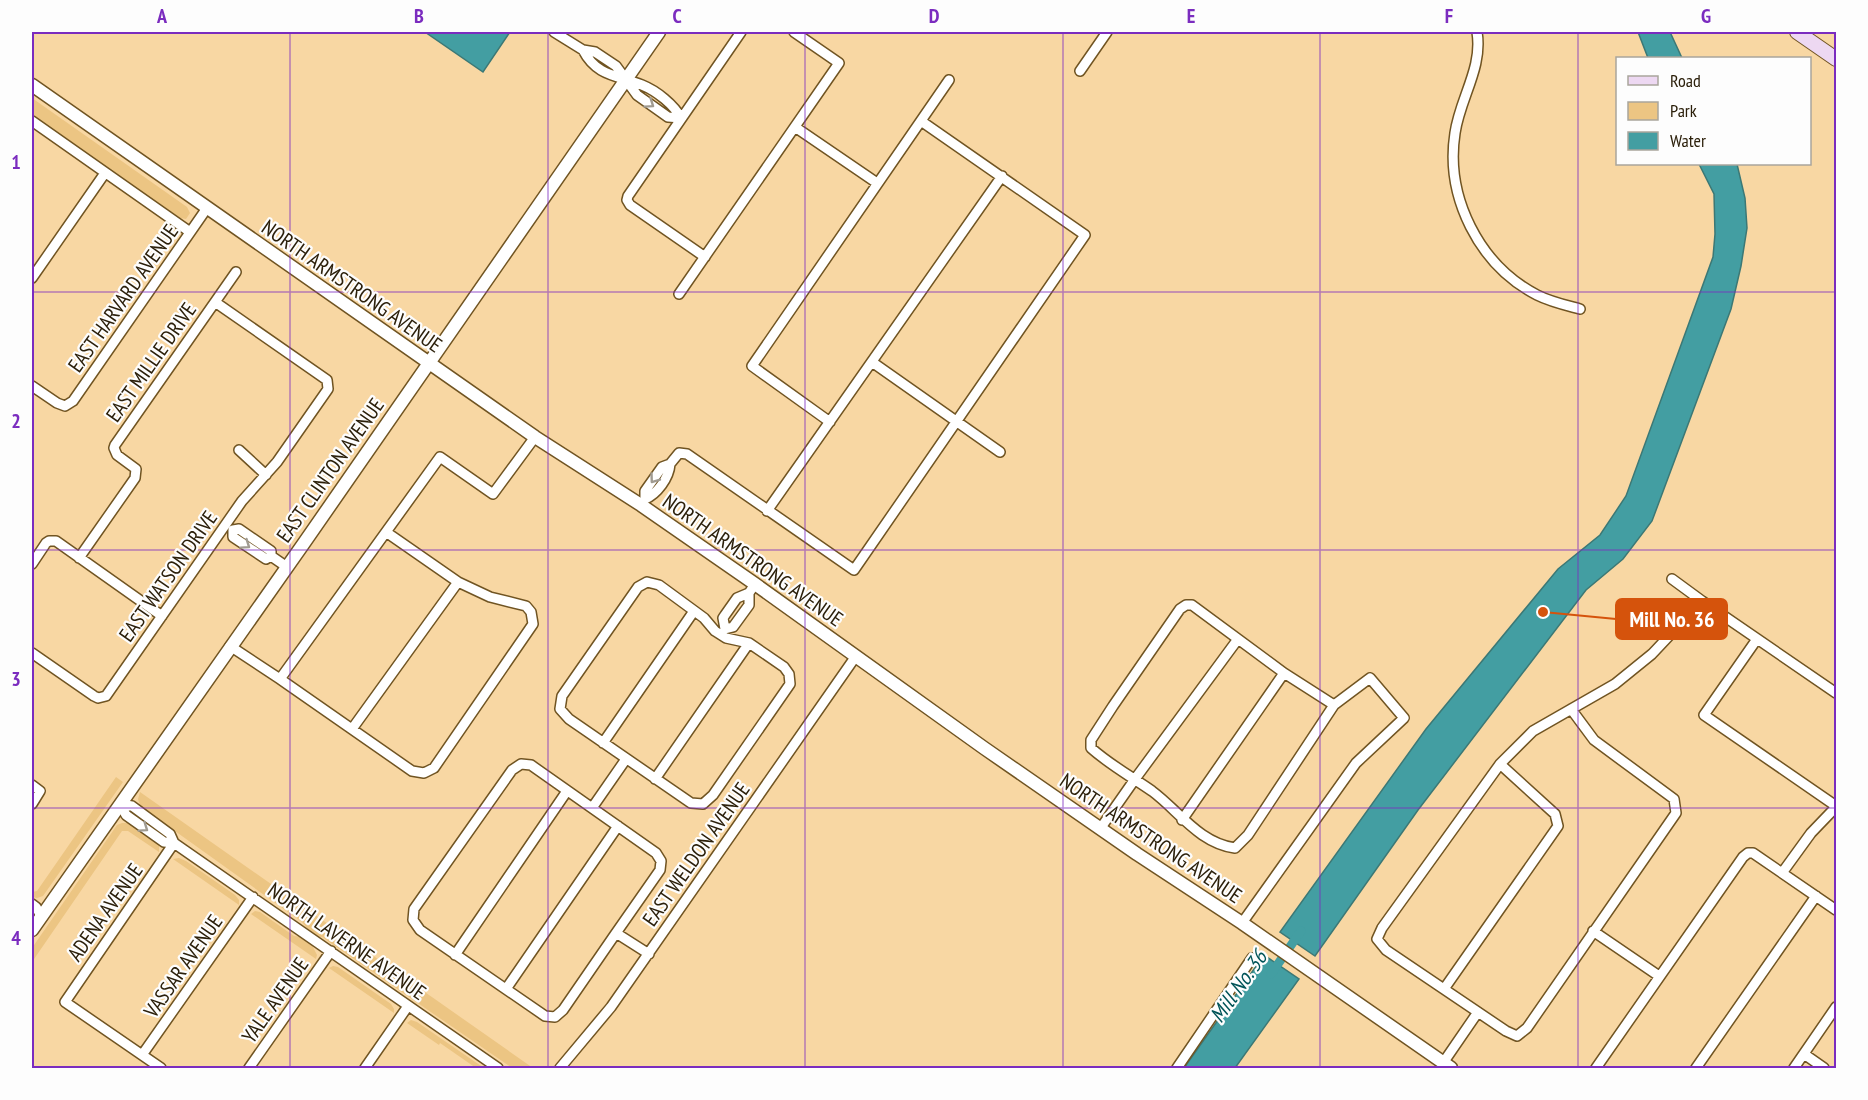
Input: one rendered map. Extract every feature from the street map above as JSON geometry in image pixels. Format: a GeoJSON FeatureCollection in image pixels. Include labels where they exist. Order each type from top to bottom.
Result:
{"type":"FeatureCollection","features":[{"type":"Feature","properties":{"kind":"main road"},"geometry":{"type":"LineString","coordinates":[[1797,32],[1836,59]]}},
{"type":"Feature","properties":{"kind":"street"},"geometry":{"type":"LineString","coordinates":[[554,32],[565,34],[583,50],[588,61],[610,76],[625,79],[637,95],[668,117],[681,118]]}},
{"type":"Feature","properties":{"kind":"street","name":"EAST CLINTON AVENUE"},"geometry":{"type":"LineString","coordinates":[[32,930],[36,916],[120,804],[659,32]]}},
{"type":"Feature","properties":{"kind":"street"},"geometry":{"type":"LineString","coordinates":[[705,257],[636,209],[627,200],[630,190],[741,32]]}},
{"type":"Feature","properties":{"kind":"street"},"geometry":{"type":"LineString","coordinates":[[679,294],[839,63],[794,32]]}},
{"type":"Feature","properties":{"kind":"street"},"geometry":{"type":"LineString","coordinates":[[1080,71],[1107,32]]}},
{"type":"Feature","properties":{"kind":"street"},"geometry":{"type":"LineString","coordinates":[[1477,32],[1479,45],[1477,62],[1460,111],[1453,152],[1455,180],[1464,214],[1475,237],[1490,257],[1518,283],[1553,302],[1580,309]]}},
{"type":"Feature","properties":{"kind":"street"},"geometry":{"type":"LineString","coordinates":[[830,422],[752,366],[949,80]]}},
{"type":"Feature","properties":{"kind":"street","name":"NORTH ARMSTRONG AVENUE"},"geometry":{"type":"LineString","coordinates":[[32,85],[535,437],[643,502],[752,589],[856,656],[1100,829],[1242,923],[1447,1066]]}},
{"type":"Feature","properties":{"kind":"street"},"geometry":{"type":"LineString","coordinates":[[643,502],[645,491],[662,467],[670,464],[679,453],[687,454],[854,570],[1085,235],[921,121]]}},
{"type":"Feature","properties":{"kind":"street"},"geometry":{"type":"LineString","coordinates":[[32,122],[190,232]]}},
{"type":"Feature","properties":{"kind":"street"},"geometry":{"type":"LineString","coordinates":[[795,127],[877,183]]}},
{"type":"Feature","properties":{"kind":"street"},"geometry":{"type":"LineString","coordinates":[[32,278],[105,173]]}},
{"type":"Feature","properties":{"kind":"street"},"geometry":{"type":"LineString","coordinates":[[767,511],[1002,176]]}},
{"type":"Feature","properties":{"kind":"street","name":"EAST HARVARD AVENUE"},"geometry":{"type":"LineString","coordinates":[[32,387],[57,403],[66,406],[72,401],[207,208]]}},
{"type":"Feature","properties":{"kind":"street","name":"EAST MILLIE DRIVE"},"geometry":{"type":"LineString","coordinates":[[79,558],[135,478],[136,469],[115,452],[115,445],[236,272]]}},
{"type":"Feature","properties":{"kind":"street","name":"EAST WATSON DRIVE"},"geometry":{"type":"LineString","coordinates":[[32,653],[94,696],[100,698],[106,696],[162,616],[229,528],[247,495],[277,462],[328,389],[327,380],[215,302]]}},
{"type":"Feature","properties":{"kind":"street"},"geometry":{"type":"LineString","coordinates":[[872,362],[1000,452]]}},
{"type":"Feature","properties":{"kind":"street"},"geometry":{"type":"LineString","coordinates":[[280,679],[440,457],[493,494],[535,437]]}},
{"type":"Feature","properties":{"kind":"street"},"geometry":{"type":"LineString","coordinates":[[239,450],[266,474]]}},
{"type":"Feature","properties":{"kind":"street"},"geometry":{"type":"LineString","coordinates":[[229,528],[239,529],[271,551],[272,556],[287,567]]}},
{"type":"Feature","properties":{"kind":"street"},"geometry":{"type":"LineString","coordinates":[[230,646],[412,771],[424,773],[434,768],[533,624],[531,612],[526,606],[490,597],[458,582],[386,532]]}},
{"type":"Feature","properties":{"kind":"street"},"geometry":{"type":"LineString","coordinates":[[32,564],[46,543],[50,540],[56,542],[162,616]]}},
{"type":"Feature","properties":{"kind":"street"},"geometry":{"type":"LineString","coordinates":[[1672,579],[1836,693]]}},
{"type":"Feature","properties":{"kind":"street"},"geometry":{"type":"LineString","coordinates":[[352,729],[458,582]]}},
{"type":"Feature","properties":{"kind":"street"},"geometry":{"type":"LineString","coordinates":[[752,589],[737,598],[723,618],[723,632],[726,638],[748,643],[784,667],[789,674],[790,684],[713,795],[703,804],[691,803],[569,719],[560,708],[562,696],[638,587],[647,582],[659,585],[704,618],[715,631],[723,632],[733,627],[749,605],[752,589]]}},
{"type":"Feature","properties":{"kind":"street"},"geometry":{"type":"LineString","coordinates":[[1571,709],[1594,740],[1674,799],[1676,813],[1527,1028],[1517,1036],[1506,1031],[1386,950],[1377,939],[1382,928],[1500,764],[1533,730],[1615,684],[1652,654],[1702,602]]}},
{"type":"Feature","properties":{"kind":"street"},"geometry":{"type":"LineString","coordinates":[[1242,923],[1356,763],[1404,718],[1371,678],[1334,705],[1248,835],[1235,848],[1213,842],[1182,820],[1160,797],[1100,756],[1091,748],[1091,740],[1180,609],[1186,605],[1192,605],[1284,674],[1334,705]]}},
{"type":"Feature","properties":{"kind":"street"},"geometry":{"type":"LineString","coordinates":[[603,743],[694,611]]}},
{"type":"Feature","properties":{"kind":"street"},"geometry":{"type":"LineString","coordinates":[[728,611],[739,619]]}},
{"type":"Feature","properties":{"kind":"street"},"geometry":{"type":"LineString","coordinates":[[1100,829],[1238,639]]}},
{"type":"Feature","properties":{"kind":"street"},"geometry":{"type":"LineString","coordinates":[[1757,639],[1704,716],[1836,807],[1811,833],[1782,873]]}},
{"type":"Feature","properties":{"kind":"street"},"geometry":{"type":"LineString","coordinates":[[656,779],[748,643]]}},
{"type":"Feature","properties":{"kind":"street","name":"EAST WELDON AVENUE"},"geometry":{"type":"LineString","coordinates":[[560,1068],[611,1007],[856,656]]}},
{"type":"Feature","properties":{"kind":"street"},"geometry":{"type":"LineString","coordinates":[[1182,820],[1284,674]]}},
{"type":"Feature","properties":{"kind":"street"},"geometry":{"type":"LineString","coordinates":[[592,808],[626,759]]}},
{"type":"Feature","properties":{"kind":"street"},"geometry":{"type":"LineString","coordinates":[[521,764],[531,765],[567,791],[656,853],[661,861],[660,870],[562,1010],[555,1017],[545,1017],[420,930],[413,920],[414,909],[512,770],[521,764]]}},
{"type":"Feature","properties":{"kind":"street"},"geometry":{"type":"LineString","coordinates":[[1444,989],[1558,826],[1555,814],[1500,764]]}},
{"type":"Feature","properties":{"kind":"street"},"geometry":{"type":"LineString","coordinates":[[32,785],[40,791],[32,804]]}},
{"type":"Feature","properties":{"kind":"street"},"geometry":{"type":"LineString","coordinates":[[455,954],[567,791]]}},
{"type":"Feature","properties":{"kind":"street","name":"NORTH LAVERNE AVENUE"},"geometry":{"type":"LineString","coordinates":[[120,804],[132,806],[170,834],[174,843],[498,1068]]}},
{"type":"Feature","properties":{"kind":"street"},"geometry":{"type":"LineString","coordinates":[[506,989],[618,826]]}},
{"type":"Feature","properties":{"kind":"street","name":"ADENA AVENUE"},"geometry":{"type":"LineString","coordinates":[[142,1055],[65,1002],[174,843]]}},
{"type":"Feature","properties":{"kind":"street"},"geometry":{"type":"LineString","coordinates":[[1596,1068],[1748,853],[1753,854],[1836,910]]}},
{"type":"Feature","properties":{"kind":"street"},"geometry":{"type":"LineString","coordinates":[[1696,1068],[1816,896]]}},
{"type":"Feature","properties":{"kind":"street","name":"VASSAR AVENUE"},"geometry":{"type":"LineString","coordinates":[[142,1055],[253,897]]}},
{"type":"Feature","properties":{"kind":"street"},"geometry":{"type":"LineString","coordinates":[[32,903],[36,907],[36,916]]}},
{"type":"Feature","properties":{"kind":"street"},"geometry":{"type":"LineString","coordinates":[[1593,931],[1659,976]]}},
{"type":"Feature","properties":{"kind":"street"},"geometry":{"type":"LineString","coordinates":[[616,933],[649,954]]}},
{"type":"Feature","properties":{"kind":"street","name":"YALE AVENUE"},"geometry":{"type":"LineString","coordinates":[[249,1068],[331,951]]}},
{"type":"Feature","properties":{"kind":"street"},"geometry":{"type":"LineString","coordinates":[[1176,1068],[1252,958]]}},
{"type":"Feature","properties":{"kind":"street"},"geometry":{"type":"LineString","coordinates":[[365,1068],[408,1005]]}},
{"type":"Feature","properties":{"kind":"street"},"geometry":{"type":"LineString","coordinates":[[1794,1068],[1836,1007]]}},
{"type":"Feature","properties":{"kind":"street"},"geometry":{"type":"LineString","coordinates":[[1447,1066],[1478,1012]]}},
{"type":"Feature","properties":{"kind":"street"},"geometry":{"type":"LineString","coordinates":[[1804,1054],[1824,1068]]}},
{"type":"Feature","properties":{"kind":"street"},"geometry":{"type":"LineString","coordinates":[[142,1055],[161,1068]]}},
{"type":"Feature","properties":{"kind":"green space"},"geometry":{"type":"Polygon","coordinates":[[[32,98],[187,207],[190,213],[186,219],[180,218],[32,115],[32,98]]]}},
{"type":"Feature","properties":{"kind":"green space"},"geometry":{"type":"Polygon","coordinates":[[[116,777],[123,782],[43,896],[32,897],[32,892],[37,891],[116,777]]]}},
{"type":"Feature","properties":{"kind":"green space"},"geometry":{"type":"Polygon","coordinates":[[[140,792],[533,1068],[512,1068],[322,937],[313,934],[302,922],[140,806],[138,799],[140,792]]]}},
{"type":"Feature","properties":{"kind":"green space"},"geometry":{"type":"Polygon","coordinates":[[[129,823],[155,841],[159,845],[159,852],[128,831],[122,831],[32,962],[32,948],[117,825],[129,823]]]}},
{"type":"Feature","properties":{"kind":"green space"},"geometry":{"type":"Polygon","coordinates":[[[179,858],[235,895],[239,900],[239,905],[173,859],[179,858]]]}},
{"type":"Feature","properties":{"kind":"green space"},"geometry":{"type":"Polygon","coordinates":[[[255,911],[260,912],[294,936],[302,937],[311,943],[317,955],[316,959],[251,914],[255,911]]]}},
{"type":"Feature","properties":{"kind":"green space"},"geometry":{"type":"Polygon","coordinates":[[[338,967],[391,1004],[394,1013],[329,968],[338,967]]]}},
{"type":"Feature","properties":{"kind":"green space"},"geometry":{"type":"Polygon","coordinates":[[[411,1020],[484,1068],[476,1068],[440,1043],[439,1045],[407,1023],[411,1020]]]}},
{"type":"Feature","properties":{"kind":"water"},"geometry":{"type":"Polygon","coordinates":[[[425,32],[510,32],[483,72],[425,32]]]}},
{"type":"Feature","properties":{"kind":"water"},"geometry":{"type":"Polygon","coordinates":[[[1638,32],[1670,32],[1682,57],[1648,57],[1638,32]]]}},
{"type":"Feature","properties":{"kind":"water"},"geometry":{"type":"Polygon","coordinates":[[[1700,165],[1737,165],[1745,198],[1747,228],[1741,266],[1731,309],[1652,521],[1623,559],[1586,590],[1418,810],[1315,956],[1280,932],[1426,729],[1558,569],[1600,535],[1626,496],[1713,257],[1714,194],[1700,165]]]}},
{"type":"Feature","properties":{"kind":"water"},"geometry":{"type":"Polygon","coordinates":[[[1264,955],[1299,979],[1235,1068],[1184,1068],[1264,955]]]}},
{"type":"Feature","properties":{"kind":"waterway","name":"Mill No. 36"},"geometry":{"type":"LineString","coordinates":[[1271,974],[1301,931]]}},
{"type":"Feature","properties":{"kind":"place","name":"Mill No. 36"},"geometry":{"type":"Point","coordinates":[1543,612]}}]}
